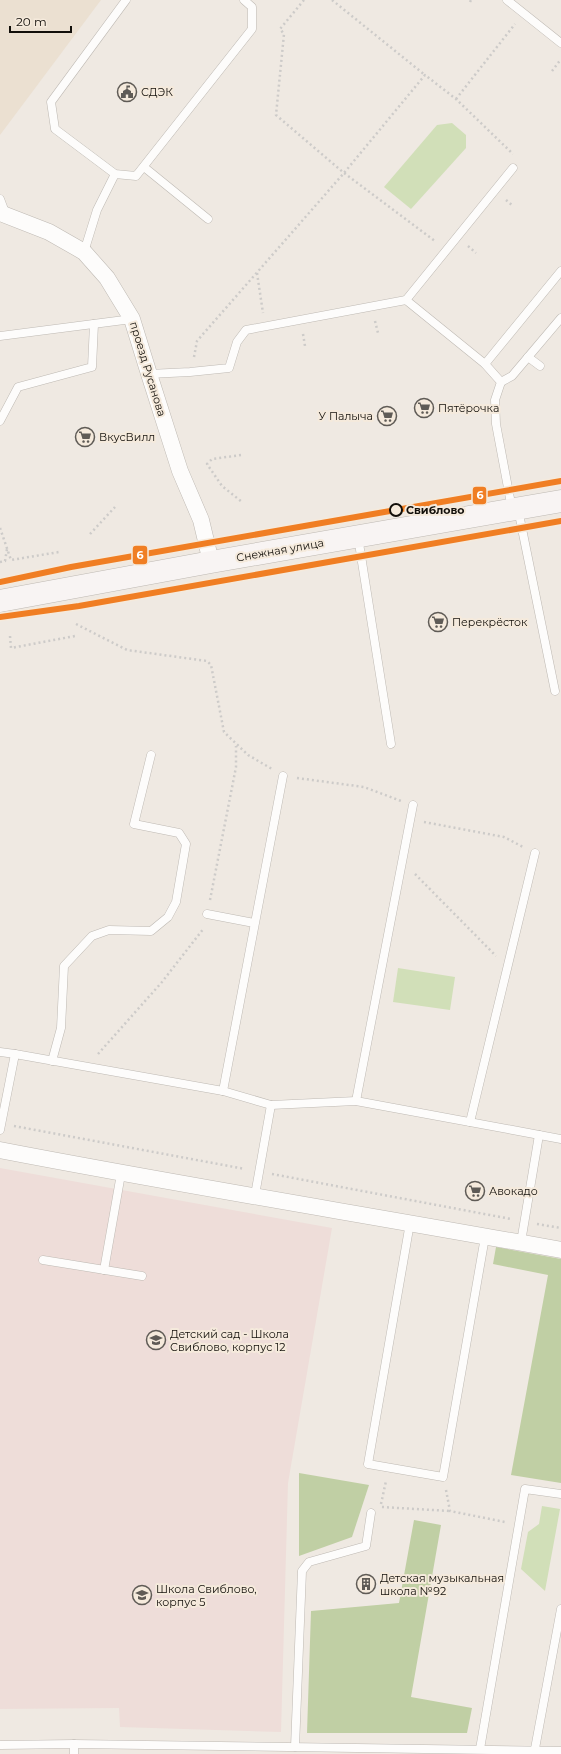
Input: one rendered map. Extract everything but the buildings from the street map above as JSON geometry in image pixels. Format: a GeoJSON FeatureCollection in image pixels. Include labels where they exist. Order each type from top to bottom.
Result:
{"type":"FeatureCollection","features":[{"type":"Feature","properties":{"kind":"main road","name":"Снежная улица"},"geometry":{"type":"LineString","coordinates":[[0,601],[211,562],[561,501]]}},
{"type":"Feature","properties":{"kind":"street","name":"проезд Русанова"},"geometry":{"type":"LineString","coordinates":[[2,215],[49,232],[84,252],[107,278],[132,319],[180,471],[201,520],[211,562]]}},
{"type":"Feature","properties":{"kind":"street"},"geometry":{"type":"LineString","coordinates":[[0,1150],[122,1174],[255,1195],[561,1250]]}},
{"type":"Feature","properties":{"kind":"lane"},"geometry":{"type":"LineString","coordinates":[[126,0],[51,102],[55,129],[115,174],[136,176],[252,29],[252,7],[244,0]]}},
{"type":"Feature","properties":{"kind":"lane"},"geometry":{"type":"LineString","coordinates":[[508,0],[561,43]]}},
{"type":"Feature","properties":{"kind":"lane"},"geometry":{"type":"LineString","coordinates":[[144,167],[208,219]]}},
{"type":"Feature","properties":{"kind":"lane"},"geometry":{"type":"LineString","coordinates":[[149,374],[229,368],[238,342],[246,330],[406,300],[513,168]]}},
{"type":"Feature","properties":{"kind":"lane"},"geometry":{"type":"LineString","coordinates":[[84,252],[97,210],[115,174]]}},
{"type":"Feature","properties":{"kind":"lane"},"geometry":{"type":"LineString","coordinates":[[0,199],[2,215]]}},
{"type":"Feature","properties":{"kind":"lane"},"geometry":{"type":"LineString","coordinates":[[485,364],[561,271]]}},
{"type":"Feature","properties":{"kind":"lane"},"geometry":{"type":"LineString","coordinates":[[406,300],[485,364],[501,382]]}},
{"type":"Feature","properties":{"kind":"lane"},"geometry":{"type":"LineString","coordinates":[[555,691],[496,424],[495,400],[501,382],[512,376],[561,318]]}},
{"type":"Feature","properties":{"kind":"lane"},"geometry":{"type":"LineString","coordinates":[[0,336],[132,319]]}},
{"type":"Feature","properties":{"kind":"lane"},"geometry":{"type":"LineString","coordinates":[[0,421],[18,387],[92,367],[94,324]]}},
{"type":"Feature","properties":{"kind":"lane"},"geometry":{"type":"LineString","coordinates":[[528,357],[540,366]]}},
{"type":"Feature","properties":{"kind":"lane"},"geometry":{"type":"LineString","coordinates":[[358,537],[391,744]]}},
{"type":"Feature","properties":{"kind":"lane"},"geometry":{"type":"LineString","coordinates":[[52,1061],[61,1028],[64,966],[92,936],[109,930],[151,931],[168,917],[176,902],[186,844],[179,833],[134,824],[151,755]]}},
{"type":"Feature","properties":{"kind":"lane"},"geometry":{"type":"LineString","coordinates":[[223,1091],[283,776]]}},
{"type":"Feature","properties":{"kind":"lane"},"geometry":{"type":"LineString","coordinates":[[356,1101],[413,805]]}},
{"type":"Feature","properties":{"kind":"lane"},"geometry":{"type":"LineString","coordinates":[[470,1122],[535,853]]}},
{"type":"Feature","properties":{"kind":"lane"},"geometry":{"type":"LineString","coordinates":[[207,914],[254,923]]}},
{"type":"Feature","properties":{"kind":"lane"},"geometry":{"type":"LineString","coordinates":[[0,1052],[223,1091],[271,1105],[356,1101],[561,1140]]}},
{"type":"Feature","properties":{"kind":"lane"},"geometry":{"type":"LineString","coordinates":[[1,1127],[15,1054]]}},
{"type":"Feature","properties":{"kind":"lane"},"geometry":{"type":"LineString","coordinates":[[255,1195],[271,1105]]}},
{"type":"Feature","properties":{"kind":"lane"},"geometry":{"type":"LineString","coordinates":[[521,1242],[539,1135]]}},
{"type":"Feature","properties":{"kind":"lane"},"geometry":{"type":"LineString","coordinates":[[104,1270],[122,1174]]}},
{"type":"Feature","properties":{"kind":"lane"},"geometry":{"type":"LineString","coordinates":[[410,1224],[368,1464],[443,1477],[485,1237]]}},
{"type":"Feature","properties":{"kind":"lane"},"geometry":{"type":"LineString","coordinates":[[43,1260],[142,1276]]}},
{"type":"Feature","properties":{"kind":"lane"},"geometry":{"type":"LineString","coordinates":[[480,1749],[525,1489],[561,1494]]}},
{"type":"Feature","properties":{"kind":"lane"},"geometry":{"type":"LineString","coordinates":[[295,1747],[302,1571],[309,1562],[366,1546],[370,1513]]}},
{"type":"Feature","properties":{"kind":"lane"},"geometry":{"type":"LineString","coordinates":[[534,1752],[561,1609]]}},
{"type":"Feature","properties":{"kind":"lane"},"geometry":{"type":"LineString","coordinates":[[74,1744],[74,1754]]}},
{"type":"Feature","properties":{"kind":"lane"},"geometry":{"type":"LineString","coordinates":[[0,1745],[74,1744],[295,1747],[419,1751],[480,1749],[534,1752],[561,1751]]}},
{"type":"Feature","properties":{"kind":"path"},"geometry":{"type":"LineString","coordinates":[[304,0],[280,30],[284,34],[276,114],[344,173],[447,250]]}},
{"type":"Feature","properties":{"kind":"path"},"geometry":{"type":"LineString","coordinates":[[332,0],[456,99],[517,158],[513,168]]}},
{"type":"Feature","properties":{"kind":"path"},"geometry":{"type":"LineString","coordinates":[[456,99],[524,13]]}},
{"type":"Feature","properties":{"kind":"path"},"geometry":{"type":"LineString","coordinates":[[552,71],[561,59]]}},
{"type":"Feature","properties":{"kind":"path"},"geometry":{"type":"LineString","coordinates":[[190,372],[197,341],[344,173],[425,75]]}},
{"type":"Feature","properties":{"kind":"path"},"geometry":{"type":"LineString","coordinates":[[257,272],[265,326]]}},
{"type":"Feature","properties":{"kind":"path"},"geometry":{"type":"LineString","coordinates":[[241,455],[212,459],[207,464],[222,486],[242,502]]}},
{"type":"Feature","properties":{"kind":"path"},"geometry":{"type":"LineString","coordinates":[[90,534],[114,507]]}},
{"type":"Feature","properties":{"kind":"path"},"geometry":{"type":"LineString","coordinates":[[0,528],[11,560],[59,552]]}},
{"type":"Feature","properties":{"kind":"path"},"geometry":{"type":"LineString","coordinates":[[0,562],[5,561],[7,546]]}},
{"type":"Feature","properties":{"kind":"path"},"geometry":{"type":"LineString","coordinates":[[76,624],[127,650],[207,661],[211,665],[224,732],[248,756],[283,776],[364,787],[413,805]]}},
{"type":"Feature","properties":{"kind":"path"},"geometry":{"type":"LineString","coordinates":[[10,636],[11,648],[75,636]]}},
{"type":"Feature","properties":{"kind":"path"},"geometry":{"type":"LineString","coordinates":[[410,820],[504,836],[535,853]]}},
{"type":"Feature","properties":{"kind":"path"},"geometry":{"type":"LineString","coordinates":[[402,861],[507,968]]}},
{"type":"Feature","properties":{"kind":"path"},"geometry":{"type":"LineString","coordinates":[[1,1127],[259,1172],[561,1228]]}},
{"type":"Feature","properties":{"kind":"path"},"geometry":{"type":"LineString","coordinates":[[381,1506],[389,1467]]}},
{"type":"Feature","properties":{"kind":"path"},"geometry":{"type":"LineString","coordinates":[[443,1477],[450,1511]]}},
{"type":"Feature","properties":{"kind":"path"},"geometry":{"type":"LineString","coordinates":[[370,1513],[381,1506],[450,1511],[519,1525]]}},
{"type":"Feature","properties":{"kind":"shaded area"},"geometry":{"type":"Polygon","coordinates":[[[0,0],[101,0],[0,135],[0,0]]]}},
{"type":"Feature","properties":{"kind":"shaded area"},"geometry":{"type":"Polygon","coordinates":[[[0,1168],[332,1228],[288,1483],[281,1732],[120,1727],[119,1708],[0,1709],[0,1168]]]}},
{"type":"Feature","properties":{"kind":"green space"},"geometry":{"type":"Polygon","coordinates":[[[452,123],[466,135],[466,148],[411,209],[384,187],[437,125],[452,123]]]}},
{"type":"Feature","properties":{"kind":"green space"},"geometry":{"type":"Polygon","coordinates":[[[398,968],[455,977],[450,1010],[393,1002],[398,968]]]}},
{"type":"Feature","properties":{"kind":"green space"},"geometry":{"type":"Polygon","coordinates":[[[496,1247],[561,1259],[561,1483],[511,1475],[548,1275],[493,1264],[496,1247]]]}},
{"type":"Feature","properties":{"kind":"green space"},"geometry":{"type":"Polygon","coordinates":[[[299,1473],[369,1485],[352,1537],[299,1556],[299,1473]]]}},
{"type":"Feature","properties":{"kind":"green space"},"geometry":{"type":"Polygon","coordinates":[[[542,1506],[560,1509],[545,1591],[521,1569],[528,1532],[539,1524],[542,1506]]]}},
{"type":"Feature","properties":{"kind":"green space"},"geometry":{"type":"Polygon","coordinates":[[[414,1520],[441,1525],[411,1697],[472,1708],[467,1733],[307,1733],[311,1611],[399,1603],[414,1520]]]}},
{"type":"Feature","properties":{"kind":"transit line","name":"6"},"geometry":{"type":"LineString","coordinates":[[0,582],[71,567],[561,481]]}},
{"type":"Feature","properties":{"kind":"transit line","name":"6"},"geometry":{"type":"LineString","coordinates":[[0,617],[79,606],[561,521]]}},
{"type":"Feature","properties":{"kind":"place","name":"СДЭК"},"geometry":{"type":"Point","coordinates":[127,92]}},
{"type":"Feature","properties":{"kind":"place","name":"Пятёрочка"},"geometry":{"type":"Point","coordinates":[424,408]}},
{"type":"Feature","properties":{"kind":"place","name":"У Палыча"},"geometry":{"type":"Point","coordinates":[387,416]}},
{"type":"Feature","properties":{"kind":"place","name":"ВкусВилл"},"geometry":{"type":"Point","coordinates":[85,437]}},
{"type":"Feature","properties":{"kind":"place","name":"Свиблово"},"geometry":{"type":"Point","coordinates":[396,510]}},
{"type":"Feature","properties":{"kind":"place","name":"Перекрёсток"},"geometry":{"type":"Point","coordinates":[438,622]}},
{"type":"Feature","properties":{"kind":"place","name":"Авокадо"},"geometry":{"type":"Point","coordinates":[475,1191]}},
{"type":"Feature","properties":{"kind":"place","name":"Детский сад - Школа Свиблово, корпус 12"},"geometry":{"type":"Point","coordinates":[156,1340]}},
{"type":"Feature","properties":{"kind":"place","name":"Детская музыкальная школа №92"},"geometry":{"type":"Point","coordinates":[366,1584]}},
{"type":"Feature","properties":{"kind":"place","name":"Школа Свиблово, корпус 5"},"geometry":{"type":"Point","coordinates":[142,1595]}}]}
